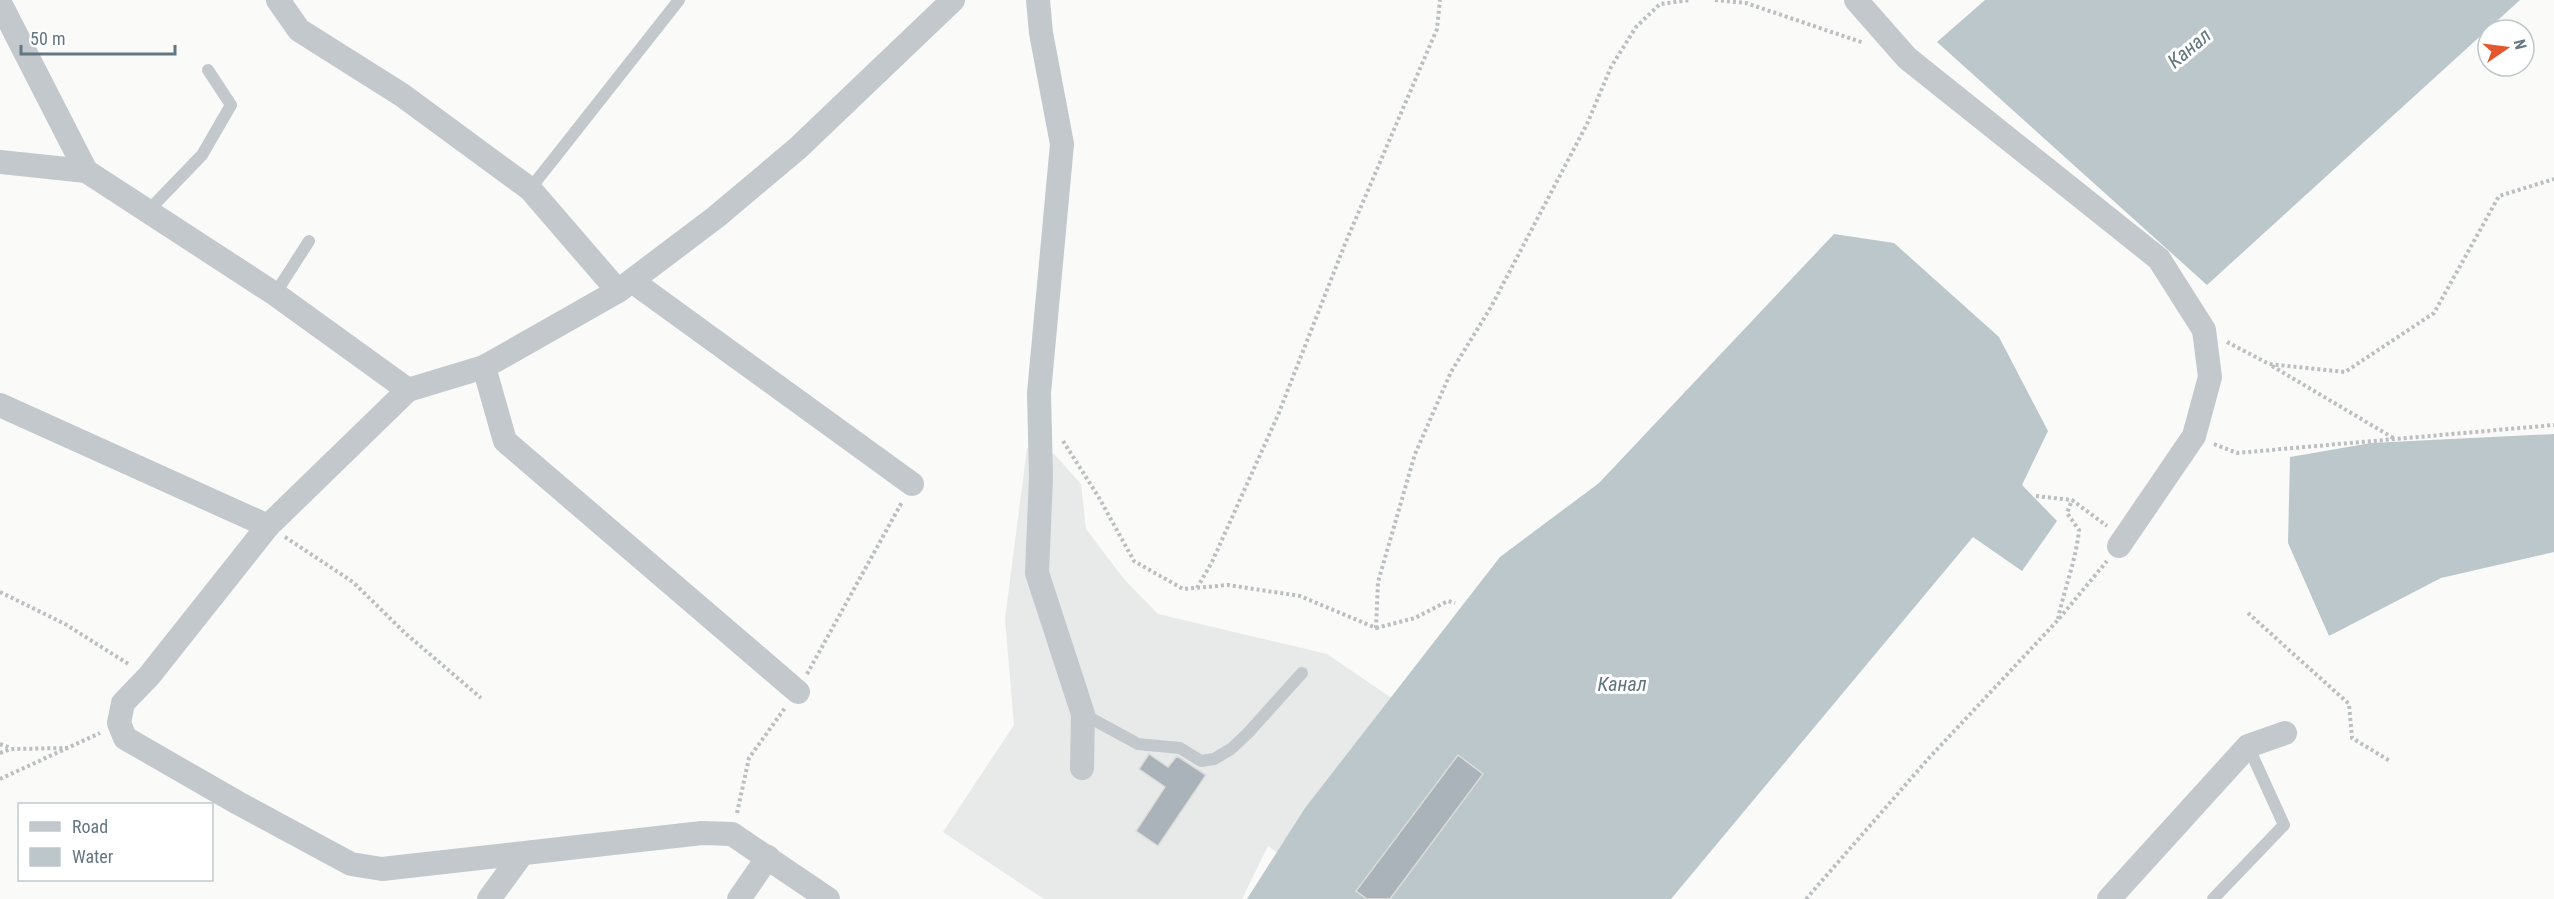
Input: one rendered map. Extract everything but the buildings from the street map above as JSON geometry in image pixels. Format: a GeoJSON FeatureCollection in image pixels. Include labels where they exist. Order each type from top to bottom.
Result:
{"type":"FeatureCollection","features":[{"type":"Feature","properties":{"kind":"street"},"geometry":{"type":"LineString","coordinates":[[278,0],[299,30],[402,95],[530,189],[625,286],[912,484]]}},
{"type":"Feature","properties":{"kind":"street"},"geometry":{"type":"LineString","coordinates":[[828,899],[732,834],[702,833],[382,869],[351,864],[238,803],[126,738],[119,723],[123,703],[149,676],[268,526],[408,390],[484,367],[625,286],[716,217],[798,148],[953,0]]}},
{"type":"Feature","properties":{"kind":"street"},"geometry":{"type":"LineString","coordinates":[[1038,0],[1041,33],[1062,144],[1039,393],[1041,477],[1037,573],[1083,714],[1082,768]]}},
{"type":"Feature","properties":{"kind":"street"},"geometry":{"type":"LineString","coordinates":[[1856,0],[1907,58],[2159,259],[2204,330],[2210,377],[2193,436],[2122,543]]}},
{"type":"Feature","properties":{"kind":"street"},"geometry":{"type":"LineString","coordinates":[[0,3],[86,171]]}},
{"type":"Feature","properties":{"kind":"street"},"geometry":{"type":"LineString","coordinates":[[0,162],[86,171],[275,294],[408,390]]}},
{"type":"Feature","properties":{"kind":"street"},"geometry":{"type":"LineString","coordinates":[[484,367],[505,441],[798,692]]}},
{"type":"Feature","properties":{"kind":"street"},"geometry":{"type":"LineString","coordinates":[[0,405],[268,526]]}},
{"type":"Feature","properties":{"kind":"street"},"geometry":{"type":"LineString","coordinates":[[2109,899],[2248,746],[2285,733]]}},
{"type":"Feature","properties":{"kind":"street"},"geometry":{"type":"LineString","coordinates":[[489,899],[522,854]]}},
{"type":"Feature","properties":{"kind":"street"},"geometry":{"type":"LineString","coordinates":[[739,899],[768,857]]}},
{"type":"Feature","properties":{"kind":"lane"},"geometry":{"type":"LineString","coordinates":[[530,189],[680,0]]}},
{"type":"Feature","properties":{"kind":"lane"},"geometry":{"type":"LineString","coordinates":[[148,211],[202,155],[231,105],[208,70]]}},
{"type":"Feature","properties":{"kind":"lane"},"geometry":{"type":"LineString","coordinates":[[275,294],[309,241]]}},
{"type":"Feature","properties":{"kind":"lane"},"geometry":{"type":"LineString","coordinates":[[1083,714],[1138,744],[1180,748],[1201,760],[1214,759],[1231,749],[1248,733],[1302,673]]}},
{"type":"Feature","properties":{"kind":"lane"},"geometry":{"type":"LineString","coordinates":[[2213,899],[2284,825],[2248,746]]}},
{"type":"Feature","properties":{"kind":"path"},"geometry":{"type":"LineString","coordinates":[[1197,588],[1212,562],[1278,415],[1345,244],[1437,29],[1440,0]]}},
{"type":"Feature","properties":{"kind":"path"},"geometry":{"type":"LineString","coordinates":[[1376,627],[1378,582],[1402,496],[1415,454],[1451,372],[1491,307],[1587,124],[1611,67],[1636,27],[1660,4],[1691,0]]}},
{"type":"Feature","properties":{"kind":"path"},"geometry":{"type":"LineString","coordinates":[[1715,0],[1746,3],[1875,47]]}},
{"type":"Feature","properties":{"kind":"path"},"geometry":{"type":"LineString","coordinates":[[2269,364],[2345,372],[2434,313],[2499,196],[2554,179]]}},
{"type":"Feature","properties":{"kind":"path"},"geometry":{"type":"LineString","coordinates":[[2204,330],[2269,364],[2395,439]]}},
{"type":"Feature","properties":{"kind":"path"},"geometry":{"type":"LineString","coordinates":[[2193,436],[2237,453],[2554,425]]}},
{"type":"Feature","properties":{"kind":"path"},"geometry":{"type":"LineString","coordinates":[[1062,440],[1098,496],[1134,561],[1183,589],[1228,585],[1300,596],[1376,627],[1415,618],[1448,601],[1455,603]]}},
{"type":"Feature","properties":{"kind":"path"},"geometry":{"type":"LineString","coordinates":[[732,834],[748,758],[798,692],[912,484]]}},
{"type":"Feature","properties":{"kind":"path"},"geometry":{"type":"LineString","coordinates":[[1806,899],[1928,759],[2058,620],[2122,543],[2072,500],[2036,496]]}},
{"type":"Feature","properties":{"kind":"path"},"geometry":{"type":"LineString","coordinates":[[2058,620],[2065,585],[2077,555],[2079,530],[2067,513],[2072,500]]}},
{"type":"Feature","properties":{"kind":"path"},"geometry":{"type":"LineString","coordinates":[[268,526],[352,582],[405,633],[481,698]]}},
{"type":"Feature","properties":{"kind":"path"},"geometry":{"type":"LineString","coordinates":[[0,592],[64,624],[149,676]]}},
{"type":"Feature","properties":{"kind":"path"},"geometry":{"type":"LineString","coordinates":[[2248,613],[2349,704],[2352,738],[2390,761]]}},
{"type":"Feature","properties":{"kind":"path"},"geometry":{"type":"LineString","coordinates":[[0,779],[25,766],[72,748],[119,723]]}},
{"type":"Feature","properties":{"kind":"path"},"geometry":{"type":"LineString","coordinates":[[0,744],[11,749]]}},
{"type":"Feature","properties":{"kind":"path"},"geometry":{"type":"LineString","coordinates":[[0,753],[11,749],[72,748]]}},
{"type":"Feature","properties":{"kind":"shaded area"},"geometry":{"type":"Polygon","coordinates":[[[1027,448],[1054,454],[1081,484],[1086,529],[1124,579],[1158,614],[1327,654],[1494,768],[1344,899],[1268,846],[1242,899],[1044,899],[943,832],[1014,725],[1005,619],[1027,448]]]}},
{"type":"Feature","properties":{"kind":"water","name":"Канал"},"geometry":{"type":"Polygon","coordinates":[[[1985,0],[2520,0],[2500,18],[2476,18],[2476,40],[2207,285],[1937,42],[1985,0]]]}},
{"type":"Feature","properties":{"kind":"water","name":"Канал"},"geometry":{"type":"Polygon","coordinates":[[[1834,234],[1894,243],[1999,337],[2048,431],[2022,485],[2057,521],[2022,571],[1973,537],[1671,899],[1247,899],[1305,808],[1500,557],[1599,483],[1834,234]]]}},
{"type":"Feature","properties":{"kind":"water"},"geometry":{"type":"Polygon","coordinates":[[[2554,434],[2554,552],[2441,578],[2329,636],[2288,543],[2290,457],[2371,443],[2554,434]]]}}]}
